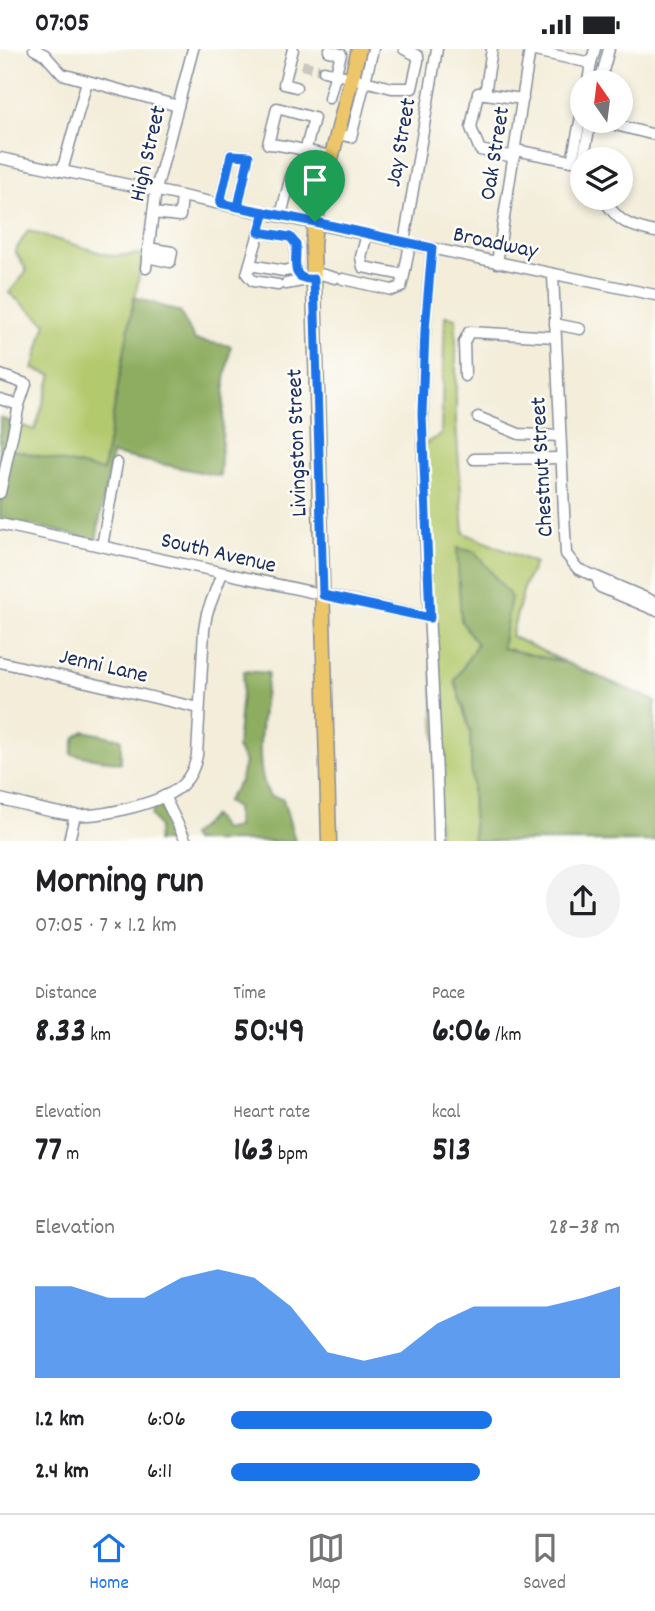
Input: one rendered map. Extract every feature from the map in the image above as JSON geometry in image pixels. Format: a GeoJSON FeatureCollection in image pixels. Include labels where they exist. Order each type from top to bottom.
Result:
{"type":"FeatureCollection","features":[{"type":"Feature","properties":{"kind":"main road","name":"Livingston Street"},"geometry":{"type":"LineString","coordinates":[[329,841],[323,595],[297,277],[315,222],[338,134],[358,78],[358,53]]}},
{"type":"Feature","properties":{"kind":"street"},"geometry":{"type":"LineString","coordinates":[[34,49],[45,55],[62,74],[178,106]]}},
{"type":"Feature","properties":{"kind":"street","name":"High Street"},"geometry":{"type":"LineString","coordinates":[[147,258],[156,190],[193,49]]}},
{"type":"Feature","properties":{"kind":"street"},"geometry":{"type":"LineString","coordinates":[[293,49],[284,84],[296,87]]}},
{"type":"Feature","properties":{"kind":"street"},"geometry":{"type":"LineString","coordinates":[[358,78],[373,49]]}},
{"type":"Feature","properties":{"kind":"street"},"geometry":{"type":"LineString","coordinates":[[330,72],[392,88],[412,87],[418,56],[404,49]]}},
{"type":"Feature","properties":{"kind":"street"},"geometry":{"type":"LineString","coordinates":[[485,94],[492,49]]}},
{"type":"Feature","properties":{"kind":"street"},"geometry":{"type":"LineString","coordinates":[[590,70],[595,49]]}},
{"type":"Feature","properties":{"kind":"street"},"geometry":{"type":"LineString","coordinates":[[603,70],[609,49]]}},
{"type":"Feature","properties":{"kind":"street","name":"Jay Street"},"geometry":{"type":"LineString","coordinates":[[404,275],[434,50]]}},
{"type":"Feature","properties":{"kind":"street"},"geometry":{"type":"LineString","coordinates":[[530,50],[591,63]]}},
{"type":"Feature","properties":{"kind":"street","name":"Oak Street"},"geometry":{"type":"LineString","coordinates":[[497,263],[530,50]]}},
{"type":"Feature","properties":{"kind":"street"},"geometry":{"type":"LineString","coordinates":[[329,51],[358,53]]}},
{"type":"Feature","properties":{"kind":"street"},"geometry":{"type":"LineString","coordinates":[[329,98],[330,72],[342,51]]}},
{"type":"Feature","properties":{"kind":"street"},"geometry":{"type":"LineString","coordinates":[[290,62],[302,65]]}},
{"type":"Feature","properties":{"kind":"street"},"geometry":{"type":"LineString","coordinates":[[62,171],[87,81]]}},
{"type":"Feature","properties":{"kind":"street"},"geometry":{"type":"LineString","coordinates":[[523,99],[478,93],[471,128],[480,150],[572,161],[578,133]]}},
{"type":"Feature","properties":{"kind":"street"},"geometry":{"type":"LineString","coordinates":[[305,152],[314,117],[277,108],[268,143],[305,152],[332,156]]}},
{"type":"Feature","properties":{"kind":"street"},"geometry":{"type":"LineString","coordinates":[[634,130],[655,135]]}},
{"type":"Feature","properties":{"kind":"street"},"geometry":{"type":"LineString","coordinates":[[220,203],[231,155],[249,156],[238,207]]}},
{"type":"Feature","properties":{"kind":"street","name":"Broadway"},"geometry":{"type":"LineString","coordinates":[[0,158],[655,295]]}},
{"type":"Feature","properties":{"kind":"street"},"geometry":{"type":"LineString","coordinates":[[281,215],[292,172],[311,180],[323,190]]}},
{"type":"Feature","properties":{"kind":"street"},"geometry":{"type":"LineString","coordinates":[[153,213],[180,216],[182,195]]}},
{"type":"Feature","properties":{"kind":"street"},"geometry":{"type":"LineString","coordinates":[[610,210],[614,216],[632,226],[655,232]]}},
{"type":"Feature","properties":{"kind":"street"},"geometry":{"type":"LineString","coordinates":[[265,212],[247,274],[253,281],[297,277],[336,278],[393,290],[401,287],[404,275],[363,267],[361,257],[367,234]]}},
{"type":"Feature","properties":{"kind":"street"},"geometry":{"type":"LineString","coordinates":[[259,232],[290,237],[296,244],[297,277]]}},
{"type":"Feature","properties":{"kind":"street"},"geometry":{"type":"LineString","coordinates":[[432,248],[422,414],[439,841]]}},
{"type":"Feature","properties":{"kind":"street"},"geometry":{"type":"LineString","coordinates":[[250,265],[297,277]]}},
{"type":"Feature","properties":{"kind":"street","name":"Chestnut Street"},"geometry":{"type":"LineString","coordinates":[[553,275],[566,554],[573,566],[655,602]]}},
{"type":"Feature","properties":{"kind":"street"},"geometry":{"type":"LineString","coordinates":[[555,324],[580,329]]}},
{"type":"Feature","properties":{"kind":"street"},"geometry":{"type":"LineString","coordinates":[[464,376],[464,342],[469,332],[555,337]]}},
{"type":"Feature","properties":{"kind":"street"},"geometry":{"type":"LineString","coordinates":[[0,375],[26,384],[0,493]]}},
{"type":"Feature","properties":{"kind":"street"},"geometry":{"type":"LineString","coordinates":[[0,399],[19,405]]}},
{"type":"Feature","properties":{"kind":"street"},"geometry":{"type":"LineString","coordinates":[[478,417],[519,434],[560,436]]}},
{"type":"Feature","properties":{"kind":"street"},"geometry":{"type":"LineString","coordinates":[[474,459],[561,459]]}},
{"type":"Feature","properties":{"kind":"street"},"geometry":{"type":"LineString","coordinates":[[102,546],[117,463]]}},
{"type":"Feature","properties":{"kind":"street","name":"South Avenue"},"geometry":{"type":"LineString","coordinates":[[0,524],[430,618]]}},
{"type":"Feature","properties":{"kind":"street"},"geometry":{"type":"LineString","coordinates":[[0,799],[75,815],[107,814],[164,796],[186,782],[195,765],[204,630],[209,606],[222,573]]}},
{"type":"Feature","properties":{"kind":"street"},"geometry":{"type":"LineString","coordinates":[[597,578],[600,587],[655,610]]}},
{"type":"Feature","properties":{"kind":"street","name":"Jenni Lane"},"geometry":{"type":"LineString","coordinates":[[0,662],[199,708]]}},
{"type":"Feature","properties":{"kind":"street"},"geometry":{"type":"LineString","coordinates":[[164,796],[186,841]]}},
{"type":"Feature","properties":{"kind":"street"},"geometry":{"type":"LineString","coordinates":[[69,841],[75,815]]}},
{"type":"Feature","properties":{"kind":"green space"},"geometry":{"type":"Polygon","coordinates":[[[28,231],[112,256],[143,254],[103,472],[5,448],[11,422],[35,430],[52,375],[33,369],[46,323],[9,293],[27,271],[15,251],[28,231]]]}},
{"type":"Feature","properties":{"kind":"green space"},"geometry":{"type":"Polygon","coordinates":[[[134,297],[180,312],[195,340],[231,346],[225,380],[220,476],[112,454],[96,540],[0,518],[0,417],[11,422],[5,448],[103,471],[134,297]]]}},
{"type":"Feature","properties":{"kind":"green space"},"geometry":{"type":"Polygon","coordinates":[[[445,316],[456,318],[456,424],[464,533],[535,563],[525,584],[511,636],[567,663],[502,648],[461,621],[477,644],[455,681],[470,731],[474,841],[439,841],[424,444],[441,435],[445,316]]]}},
{"type":"Feature","properties":{"kind":"green space"},"geometry":{"type":"Polygon","coordinates":[[[457,548],[475,552],[511,597],[502,648],[567,663],[655,701],[655,841],[474,841],[470,731],[455,681],[477,644],[461,621],[457,548]]]}},
{"type":"Feature","properties":{"kind":"green space"},"geometry":{"type":"Polygon","coordinates":[[[244,671],[268,673],[260,736],[261,769],[270,796],[283,799],[295,841],[193,841],[190,836],[213,816],[223,830],[237,827],[236,808],[226,802],[240,781],[245,762],[237,748],[244,671]]]}},
{"type":"Feature","properties":{"kind":"green space"},"geometry":{"type":"Polygon","coordinates":[[[84,731],[121,739],[121,763],[71,754],[75,737],[84,731]]]}},
{"type":"Feature","properties":{"kind":"green space"},"geometry":{"type":"Polygon","coordinates":[[[157,801],[170,820],[172,836],[177,841],[157,841],[159,827],[151,815],[157,801]]]}},
{"type":"Feature","properties":{"kind":"tunnel"},"geometry":{"type":"LineString","coordinates":[[302,65],[324,71]]}},
{"type":"Feature","properties":{"kind":"route"},"geometry":{"type":"LineString","coordinates":[[315,222],[281,215],[265,212],[238,207],[220,203],[231,155],[249,156],[238,207],[254,210],[265,212],[259,232],[290,237],[296,244],[295,269],[299,277],[304,280],[314,279],[323,595],[430,618],[422,414],[432,248],[315,222]]}}]}
